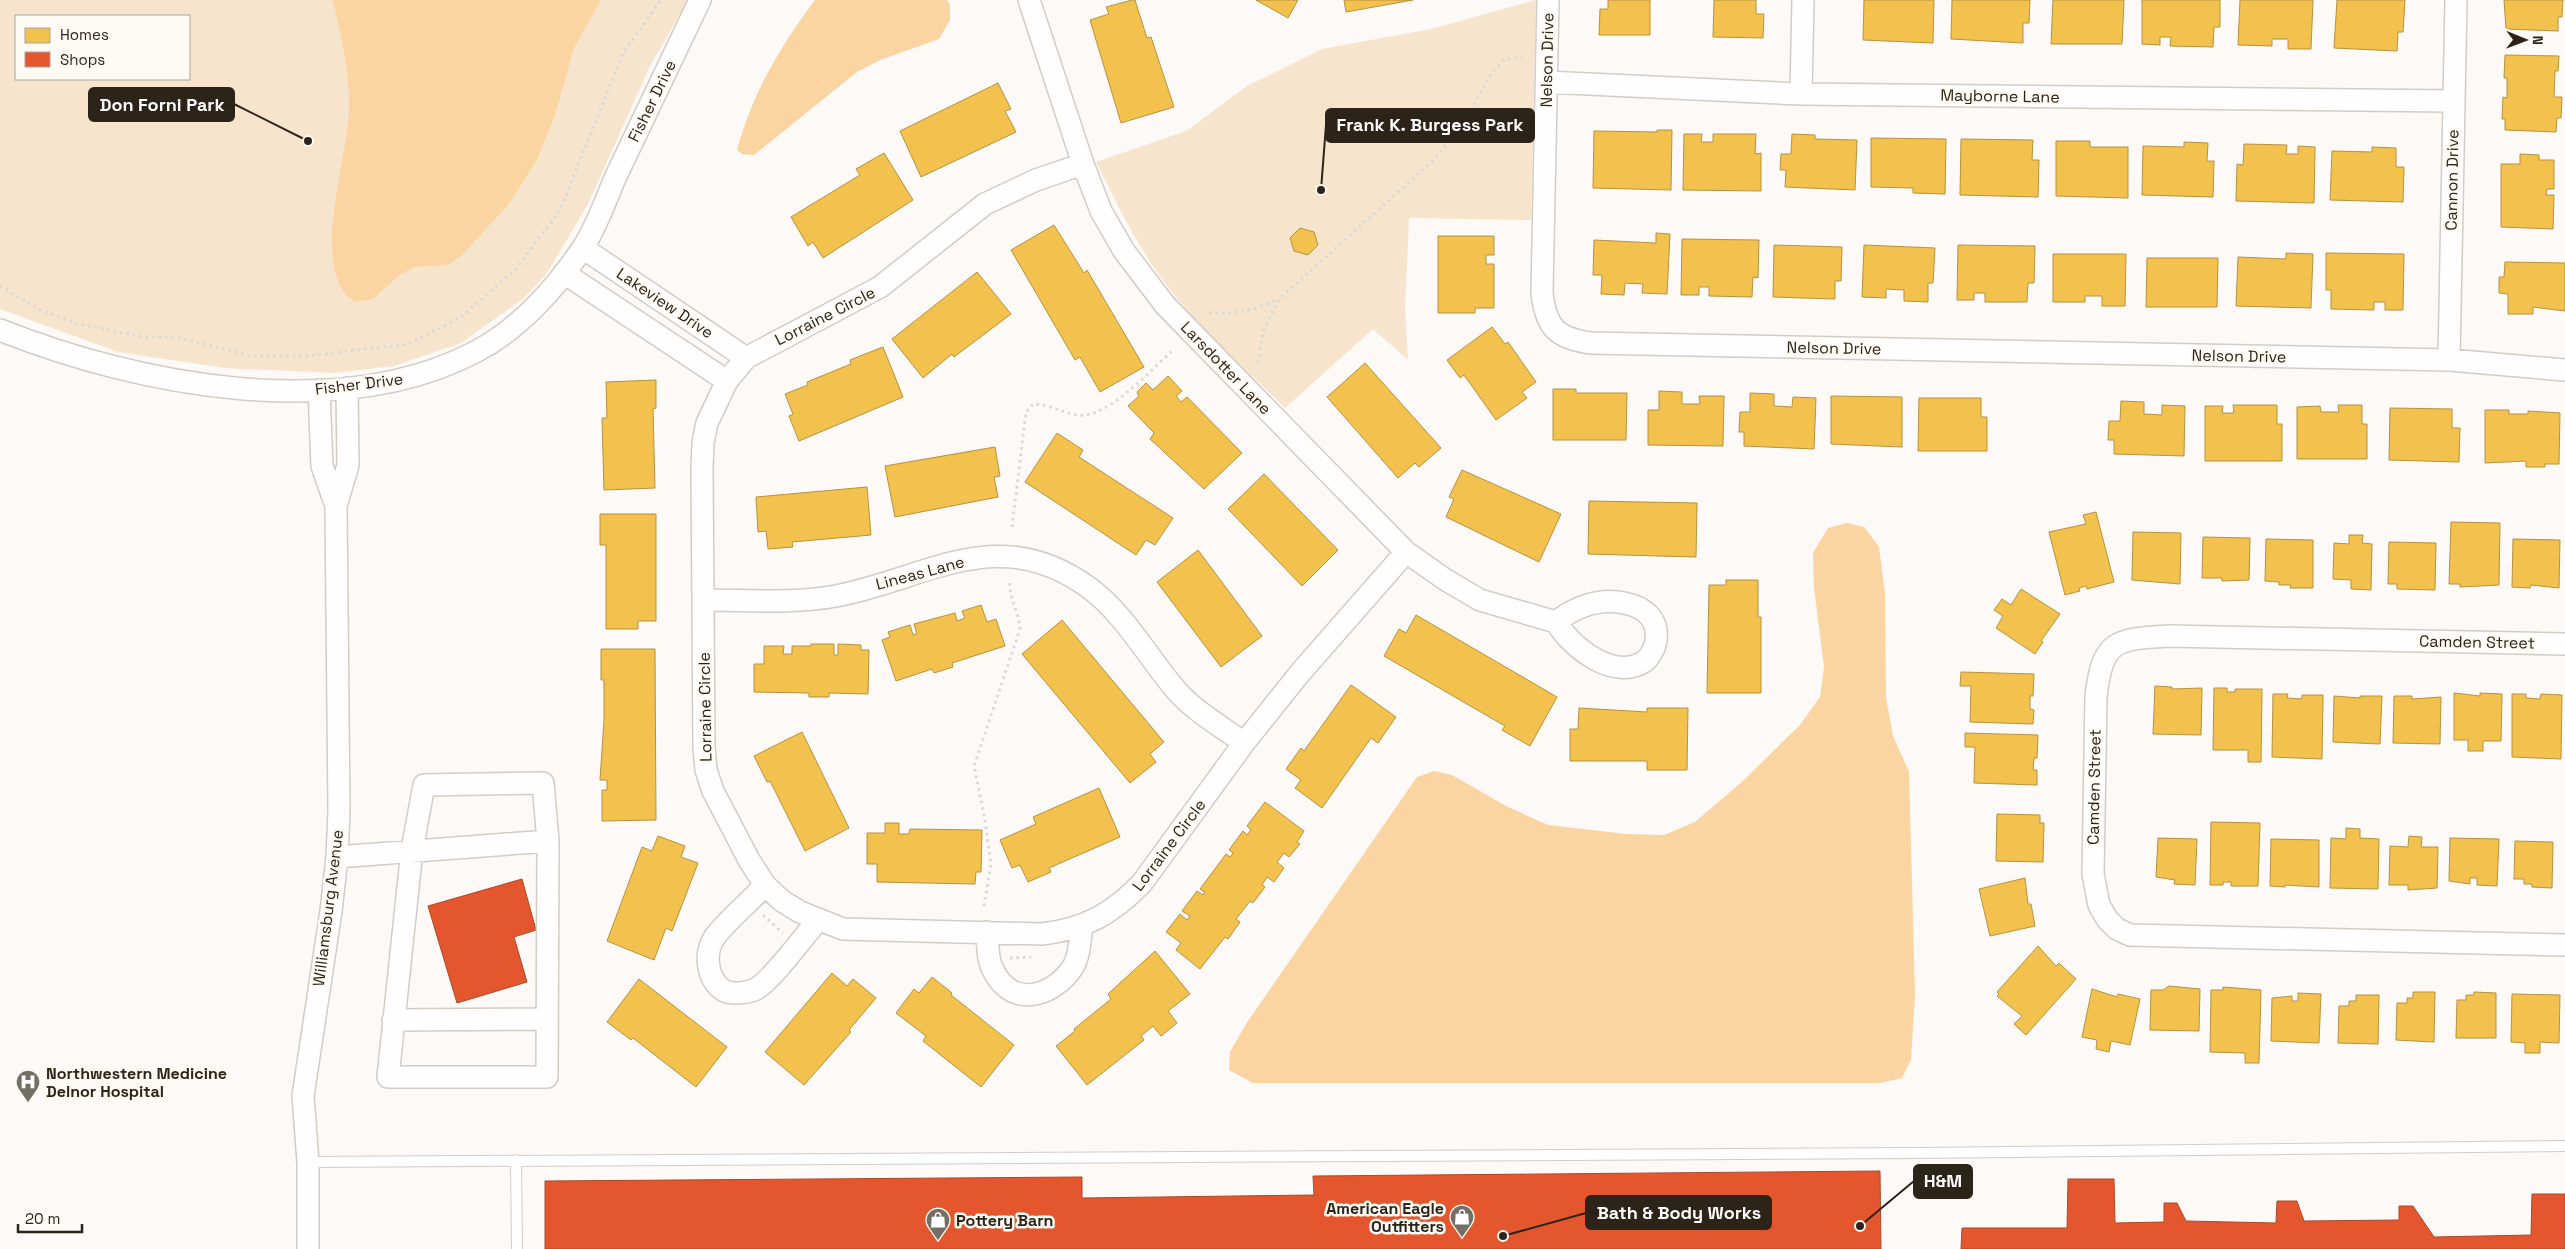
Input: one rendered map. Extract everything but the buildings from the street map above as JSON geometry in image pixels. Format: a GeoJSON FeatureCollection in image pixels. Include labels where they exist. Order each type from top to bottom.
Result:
{"type":"FeatureCollection","features":[{"type":"Feature","properties":{"kind":"street","name":"Fisher Drive"},"geometry":{"type":"LineString","coordinates":[[0,330],[109,368],[154,378],[243,388],[319,390],[347,388],[409,378],[431,371],[479,350],[527,314],[564,273],[583,248],[700,0]]}},
{"type":"Feature","properties":{"kind":"street","name":"Larsdotter Lane"},"geometry":{"type":"LineString","coordinates":[[1029,0],[1083,164],[1101,211],[1124,251],[1165,305],[1406,552],[1446,580],[1480,600],[1556,622]]}},
{"type":"Feature","properties":{"kind":"street","name":"Nelson Drive"},"geometry":{"type":"LineString","coordinates":[[1548,0],[1542,293],[1544,310],[1549,323],[1556,332],[1571,340],[1610,343],[2449,360],[2565,370]]}},
{"type":"Feature","properties":{"kind":"street"},"geometry":{"type":"LineString","coordinates":[[1801,94],[1803,0]]}},
{"type":"Feature","properties":{"kind":"street","name":"Cannon Drive"},"geometry":{"type":"LineString","coordinates":[[2449,360],[2456,0]]}},
{"type":"Feature","properties":{"kind":"street","name":"Mayborne Lane"},"geometry":{"type":"LineString","coordinates":[[1546,82],[1801,94],[2454,101]]}},
{"type":"Feature","properties":{"kind":"street","name":"Lorraine Circle"},"geometry":{"type":"LineString","coordinates":[[1083,164],[1036,180],[985,204],[880,287],[746,358],[727,381],[707,423],[703,442],[704,747],[706,770],[713,791],[749,860],[765,885],[782,901],[818,920],[843,929],[1042,934],[1066,931],[1082,926],[1124,902],[1142,883],[1244,743],[1300,673],[1406,552]]}},
{"type":"Feature","properties":{"kind":"street","name":"Lakeview Drive"},"geometry":{"type":"LineString","coordinates":[[583,248],[746,358]]}},
{"type":"Feature","properties":{"kind":"street","name":"Lakeview Drive"},"geometry":{"type":"LineString","coordinates":[[564,273],[727,381]]}},
{"type":"Feature","properties":{"kind":"street","name":"Williamsburg Avenue"},"geometry":{"type":"LineString","coordinates":[[308,1249],[308,1162],[303,1096],[337,857],[339,812],[336,506],[348,465],[347,388]]}},
{"type":"Feature","properties":{"kind":"street","name":"Williamsburg Avenue"},"geometry":{"type":"LineString","coordinates":[[319,390],[322,466],[336,506]]}},
{"type":"Feature","properties":{"kind":"street","name":"Lineas Lane"},"geometry":{"type":"LineString","coordinates":[[704,600],[811,600],[863,589],[951,562],[994,556],[1039,561],[1082,583],[1112,608],[1177,692],[1244,743]]}},
{"type":"Feature","properties":{"kind":"street","name":"Camden Street"},"geometry":{"type":"LineString","coordinates":[[2565,644],[2168,636],[2133,638],[2109,650],[2099,668],[2096,696],[2093,874],[2100,905],[2107,919],[2117,929],[2130,935],[2565,945]]}},
{"type":"Feature","properties":{"kind":"street"},"geometry":{"type":"LineString","coordinates":[[543,783],[548,841],[547,1077],[388,1077],[412,850],[424,785],[543,783]]}},
{"type":"Feature","properties":{"kind":"street"},"geometry":{"type":"LineString","coordinates":[[337,857],[548,841]]}},
{"type":"Feature","properties":{"kind":"street"},"geometry":{"type":"LineString","coordinates":[[765,885],[714,938],[709,953],[708,967],[714,982],[724,992],[740,993],[756,989],[818,920]]}},
{"type":"Feature","properties":{"kind":"street"},"geometry":{"type":"LineString","coordinates":[[987,932],[989,955],[993,971],[1014,991],[1026,996],[1040,994],[1054,988],[1073,966],[1079,951],[1082,926]]}},
{"type":"Feature","properties":{"kind":"street"},"geometry":{"type":"LineString","coordinates":[[393,1020],[547,1019]]}},
{"type":"Feature","properties":{"kind":"lane"},"geometry":{"type":"LineString","coordinates":[[308,1162],[1033,1160],[2565,1146]]}},
{"type":"Feature","properties":{"kind":"lane"},"geometry":{"type":"LineString","coordinates":[[516,1160],[516,1249]]}},
{"type":"Feature","properties":{"kind":"path"},"geometry":{"type":"LineString","coordinates":[[0,286],[40,310],[78,324],[144,337],[175,337],[253,356],[308,356],[408,344],[460,318],[516,269],[560,210],[623,53],[661,0]]}},
{"type":"Feature","properties":{"kind":"path"},"geometry":{"type":"LineString","coordinates":[[1209,313],[1229,314],[1243,312],[1279,299],[1435,159],[1465,120],[1491,74],[1505,59],[1522,57]]}},
{"type":"Feature","properties":{"kind":"path"},"geometry":{"type":"LineString","coordinates":[[1258,363],[1263,332],[1279,299]]}},
{"type":"Feature","properties":{"kind":"path"},"geometry":{"type":"LineString","coordinates":[[1012,527],[1026,412],[1033,404],[1045,404],[1078,415],[1090,414],[1108,407],[1173,350]]}},
{"type":"Feature","properties":{"kind":"path"},"geometry":{"type":"LineString","coordinates":[[984,906],[991,864],[974,766],[1020,629],[1020,616],[1009,590],[1010,580]]}},
{"type":"Feature","properties":{"kind":"path"},"geometry":{"type":"LineString","coordinates":[[758,911],[787,937]]}},
{"type":"Feature","properties":{"kind":"shaded area"},"geometry":{"type":"Polygon","coordinates":[[[0,0],[688,0],[650,66],[588,204],[547,273],[523,299],[461,343],[394,366],[335,373],[225,368],[118,352],[0,309],[0,0]]]}},
{"type":"Feature","properties":{"kind":"shaded area"},"geometry":{"type":"Polygon","coordinates":[[[333,0],[601,0],[574,48],[555,115],[537,160],[508,205],[461,256],[448,265],[414,267],[401,274],[373,299],[355,302],[345,293],[336,275],[332,254],[335,205],[349,113],[345,56],[333,0]]]}},
{"type":"Feature","properties":{"kind":"shaded area"},"geometry":{"type":"Polygon","coordinates":[[[815,0],[947,0],[950,5],[950,20],[939,39],[880,60],[857,72],[754,155],[742,154],[737,150],[743,129],[759,90],[779,52],[815,0]]]}},
{"type":"Feature","properties":{"kind":"shaded area"},"geometry":{"type":"Polygon","coordinates":[[[1536,0],[1531,220],[1409,218],[1405,307],[1408,360],[1373,329],[1285,408],[1215,340],[1167,285],[1137,241],[1096,162],[1186,131],[1247,86],[1322,49],[1431,29],[1536,0]]]}},
{"type":"Feature","properties":{"kind":"shaded area"},"geometry":{"type":"Polygon","coordinates":[[[1847,523],[1864,527],[1879,547],[1885,594],[1886,698],[1893,736],[1909,772],[1915,995],[1911,1060],[1902,1078],[1880,1083],[1253,1083],[1229,1070],[1230,1052],[1246,1024],[1417,777],[1434,771],[1452,775],[1506,806],[1548,825],[1626,834],[1664,835],[1695,822],[1744,780],[1800,725],[1820,697],[1824,667],[1814,587],[1813,553],[1828,528],[1847,523]]]}},
{"type":"Feature","properties":{"kind":"place","name":"Don Forni Park"},"geometry":{"type":"Point","coordinates":[308,141]}},
{"type":"Feature","properties":{"kind":"place","name":"Frank K. Burgess Park"},"geometry":{"type":"Point","coordinates":[1321,190]}},
{"type":"Feature","properties":{"kind":"place","name":"Northwestern Medicine Delnor Hospital"},"geometry":{"type":"Point","coordinates":[28,1103]}},
{"type":"Feature","properties":{"kind":"place","name":"H&M"},"geometry":{"type":"Point","coordinates":[1860,1226]}},
{"type":"Feature","properties":{"kind":"place","name":"Bath & Body Works"},"geometry":{"type":"Point","coordinates":[1503,1236]}},
{"type":"Feature","properties":{"kind":"place","name":"American Eagle Outfitters"},"geometry":{"type":"Point","coordinates":[1462,1238]}},
{"type":"Feature","properties":{"kind":"place","name":"Pottery Barn"},"geometry":{"type":"Point","coordinates":[938,1241]}}]}
